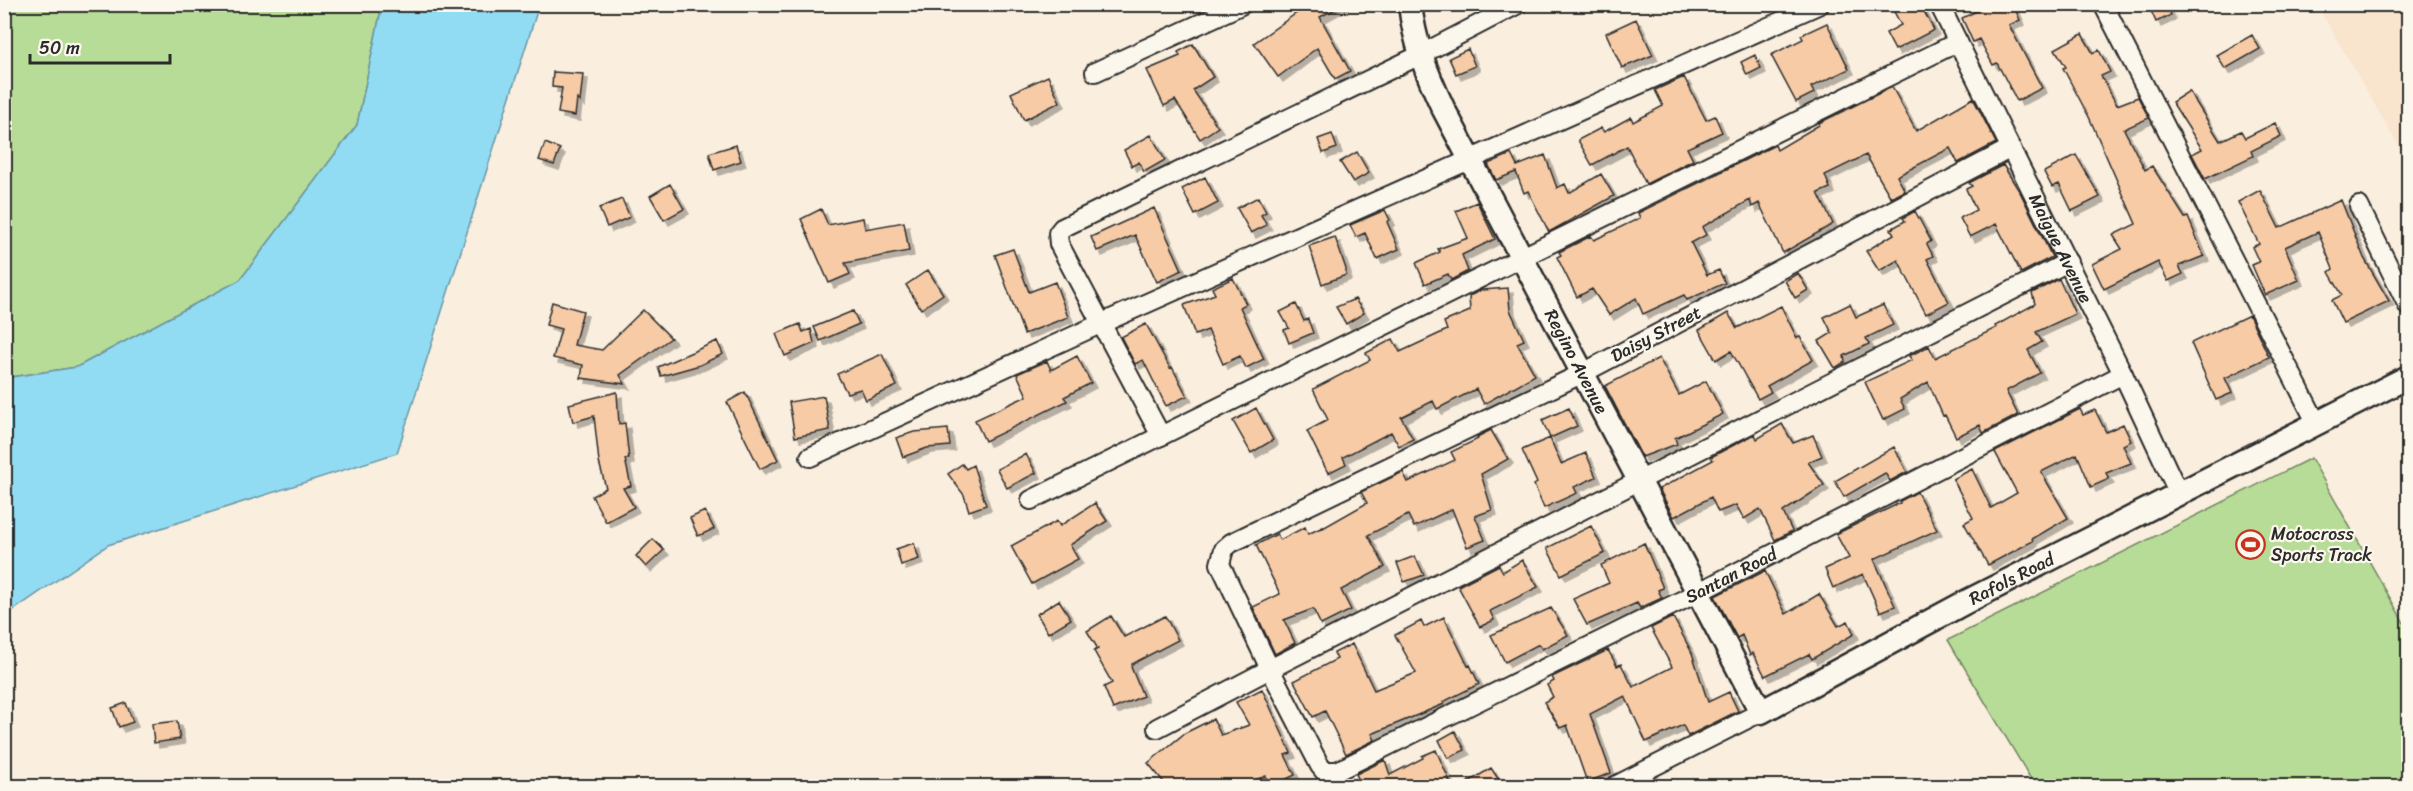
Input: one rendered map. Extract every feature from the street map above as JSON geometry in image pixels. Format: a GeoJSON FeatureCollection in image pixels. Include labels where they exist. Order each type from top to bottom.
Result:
{"type":"FeatureCollection","features":[{"type":"Feature","properties":{"kind":"street"},"geometry":{"type":"LineString","coordinates":[[1095,72],[1243,4]]}},
{"type":"Feature","properties":{"kind":"street","name":"Regino Avenue"},"geometry":{"type":"LineString","coordinates":[[1410,4],[1412,26],[1420,55],[1443,108],[1581,374],[1761,712]]}},
{"type":"Feature","properties":{"kind":"street"},"geometry":{"type":"LineString","coordinates":[[1161,436],[1059,244],[1058,233],[1062,228],[1420,55],[1518,4]]}},
{"type":"Feature","properties":{"kind":"street"},"geometry":{"type":"LineString","coordinates":[[810,457],[1100,324],[1820,4]]}},
{"type":"Feature","properties":{"kind":"street","name":"Maigue Avenue"},"geometry":{"type":"LineString","coordinates":[[1939,4],[2123,374],[2179,494]]}},
{"type":"Feature","properties":{"kind":"street"},"geometry":{"type":"LineString","coordinates":[[2103,4],[2317,424]]}},
{"type":"Feature","properties":{"kind":"street"},"geometry":{"type":"LineString","coordinates":[[1031,500],[1958,42]]}},
{"type":"Feature","properties":{"kind":"street","name":"Daisy Street"},"geometry":{"type":"LineString","coordinates":[[1270,669],[1220,564],[1224,549],[1231,543],[1581,374],[2011,148]]}},
{"type":"Feature","properties":{"kind":"street"},"geometry":{"type":"LineString","coordinates":[[2359,206],[2409,306]]}},
{"type":"Feature","properties":{"kind":"street"},"geometry":{"type":"LineString","coordinates":[[1158,728],[2067,262]]}},
{"type":"Feature","properties":{"kind":"street","name":"Santan Road"},"geometry":{"type":"LineString","coordinates":[[1270,669],[1320,766],[1324,771],[1337,771],[1697,593],[2123,374]]}},
{"type":"Feature","properties":{"kind":"street","name":"Rafols Road"},"geometry":{"type":"LineString","coordinates":[[1615,786],[1761,712],[1974,598],[2409,377]]}},
{"type":"Feature","properties":{"kind":"shaded area"},"geometry":{"type":"Polygon","coordinates":[[[2317,5],[2408,5],[2408,162],[2317,5]]]}},
{"type":"Feature","properties":{"kind":"green space"},"geometry":{"type":"Polygon","coordinates":[[[5,5],[382,5],[357,125],[240,280],[77,367],[5,378],[5,5]]]}},
{"type":"Feature","properties":{"kind":"green space","name":"Motocross Sports Track"},"geometry":{"type":"Polygon","coordinates":[[[2311,458],[2408,630],[2408,786],[2035,786],[1948,640],[2311,458]]]}},
{"type":"Feature","properties":{"kind":"water"},"geometry":{"type":"Polygon","coordinates":[[[382,5],[539,5],[397,453],[108,545],[5,616],[5,378],[77,367],[240,280],[357,125],[382,5]]]}},
{"type":"Feature","properties":{"kind":"building"},"geometry":{"type":"Polygon","coordinates":[[[1294,4],[1344,4],[1320,17],[1350,71],[1335,79],[1317,48],[1278,77],[1254,43],[1298,12],[1294,4]]]}},
{"type":"Feature","properties":{"kind":"building"},"geometry":{"type":"Polygon","coordinates":[[[1890,4],[1920,4],[1934,30],[1895,50],[1886,33],[1901,25],[1890,4]]]}},
{"type":"Feature","properties":{"kind":"building"},"geometry":{"type":"Polygon","coordinates":[[[1991,4],[2013,4],[2020,20],[2009,25],[2042,88],[2017,101],[1997,63],[1993,65],[1979,39],[1973,42],[1962,18],[1991,4]]]}},
{"type":"Feature","properties":{"kind":"building"},"geometry":{"type":"Polygon","coordinates":[[[2148,4],[2166,4],[2171,15],[2156,22],[2148,4]]]}},
{"type":"Feature","properties":{"kind":"building"},"geometry":{"type":"Polygon","coordinates":[[[1636,19],[1653,55],[1622,68],[1606,33],[1636,19]]]}},
{"type":"Feature","properties":{"kind":"building"},"geometry":{"type":"Polygon","coordinates":[[[1827,23],[1849,69],[1811,87],[1814,93],[1796,102],[1771,55],[1803,39],[1801,35],[1827,23]]]}},
{"type":"Feature","properties":{"kind":"building"},"geometry":{"type":"Polygon","coordinates":[[[2082,34],[2093,53],[2099,50],[2110,72],[2101,76],[2117,105],[2138,97],[2149,118],[2124,129],[2145,170],[2152,166],[2185,218],[2188,217],[2204,256],[2179,266],[2183,274],[2168,281],[2158,262],[2104,289],[2092,264],[2122,249],[2113,235],[2136,224],[2089,117],[2063,68],[2066,67],[2055,49],[2082,34]]]}},
{"type":"Feature","properties":{"kind":"building"},"geometry":{"type":"Polygon","coordinates":[[[2252,35],[2260,49],[2225,69],[2217,55],[2252,35]]]}},
{"type":"Feature","properties":{"kind":"building"},"geometry":{"type":"Polygon","coordinates":[[[1193,44],[1213,77],[1193,90],[1218,127],[1200,139],[1175,100],[1164,106],[1147,70],[1180,56],[1178,52],[1193,44]]]}},
{"type":"Feature","properties":{"kind":"building"},"geometry":{"type":"Polygon","coordinates":[[[1468,49],[1475,66],[1456,74],[1449,58],[1468,49]]]}},
{"type":"Feature","properties":{"kind":"building"},"geometry":{"type":"Polygon","coordinates":[[[1755,55],[1761,68],[1747,75],[1741,62],[1755,55]]]}},
{"type":"Feature","properties":{"kind":"building"},"geometry":{"type":"Polygon","coordinates":[[[553,72],[583,74],[580,102],[577,99],[575,116],[558,113],[562,88],[552,87],[553,72]]]}},
{"type":"Feature","properties":{"kind":"building"},"geometry":{"type":"Polygon","coordinates":[[[1048,76],[1060,102],[1024,120],[1011,93],[1048,76]]]}},
{"type":"Feature","properties":{"kind":"building"},"geometry":{"type":"Polygon","coordinates":[[[1684,77],[1706,120],[1715,116],[1722,132],[1687,148],[1693,160],[1646,184],[1627,146],[1592,165],[1578,140],[1601,128],[1604,132],[1631,117],[1633,122],[1663,106],[1655,90],[1684,77]]]}},
{"type":"Feature","properties":{"kind":"building"},"geometry":{"type":"Polygon","coordinates":[[[1892,87],[1916,131],[1973,98],[1996,143],[1958,163],[1950,148],[1897,176],[1905,191],[1891,198],[1866,155],[1825,175],[1830,188],[1818,193],[1833,224],[1783,253],[1759,203],[1752,207],[1750,200],[1702,227],[1706,235],[1691,243],[1707,275],[1719,270],[1725,283],[1687,300],[1684,295],[1643,314],[1636,298],[1609,315],[1592,289],[1577,297],[1557,257],[1561,255],[1559,252],[1591,236],[1594,240],[1640,218],[1638,213],[1775,145],[1777,150],[1819,123],[1892,87]]]}},
{"type":"Feature","properties":{"kind":"building"},"geometry":{"type":"Polygon","coordinates":[[[2189,91],[2220,141],[2241,131],[2245,138],[2275,123],[2281,136],[2251,151],[2253,156],[2205,179],[2192,154],[2202,149],[2172,102],[2189,91]]]}},
{"type":"Feature","properties":{"kind":"building"},"geometry":{"type":"Polygon","coordinates":[[[1332,134],[1337,148],[1323,153],[1318,139],[1332,134]]]}},
{"type":"Feature","properties":{"kind":"building"},"geometry":{"type":"Polygon","coordinates":[[[1151,135],[1165,160],[1144,172],[1139,162],[1132,166],[1124,150],[1151,135]]]}},
{"type":"Feature","properties":{"kind":"building"},"geometry":{"type":"Polygon","coordinates":[[[545,143],[560,149],[554,165],[539,160],[545,143]]]}},
{"type":"Feature","properties":{"kind":"building"},"geometry":{"type":"Polygon","coordinates":[[[736,145],[741,161],[714,170],[709,153],[736,145]]]}},
{"type":"Feature","properties":{"kind":"building"},"geometry":{"type":"Polygon","coordinates":[[[1357,152],[1369,173],[1353,182],[1340,162],[1357,152]]]}},
{"type":"Feature","properties":{"kind":"building"},"geometry":{"type":"Polygon","coordinates":[[[1511,154],[1517,166],[1545,155],[1557,188],[1565,184],[1569,193],[1601,174],[1614,196],[1549,232],[1528,191],[1524,193],[1516,172],[1496,180],[1488,164],[1511,154]]]}},
{"type":"Feature","properties":{"kind":"building"},"geometry":{"type":"Polygon","coordinates":[[[2076,155],[2100,197],[2072,211],[2059,184],[2052,187],[2044,172],[2076,155]]]}},
{"type":"Feature","properties":{"kind":"building"},"geometry":{"type":"Polygon","coordinates":[[[2003,165],[2021,194],[2052,257],[2021,273],[1996,224],[1970,237],[1960,218],[1976,210],[1966,189],[1972,186],[1969,183],[2003,165]]]}},
{"type":"Feature","properties":{"kind":"building"},"geometry":{"type":"Polygon","coordinates":[[[1205,177],[1218,203],[1195,215],[1182,189],[1205,177]]]}},
{"type":"Feature","properties":{"kind":"building"},"geometry":{"type":"Polygon","coordinates":[[[670,184],[684,209],[664,220],[650,196],[670,184]]]}},
{"type":"Feature","properties":{"kind":"building"},"geometry":{"type":"Polygon","coordinates":[[[2260,190],[2279,228],[2341,200],[2364,258],[2389,301],[2343,323],[2332,300],[2342,295],[2329,272],[2333,269],[2318,232],[2285,247],[2299,280],[2265,295],[2252,265],[2259,262],[2252,247],[2259,244],[2238,202],[2260,190]]]}},
{"type":"Feature","properties":{"kind":"building"},"geometry":{"type":"Polygon","coordinates":[[[1258,197],[1266,212],[1261,215],[1267,225],[1251,233],[1237,208],[1258,197]]]}},
{"type":"Feature","properties":{"kind":"building"},"geometry":{"type":"Polygon","coordinates":[[[622,199],[630,217],[607,227],[599,208],[622,199]]]}},
{"type":"Feature","properties":{"kind":"building"},"geometry":{"type":"Polygon","coordinates":[[[1477,202],[1495,239],[1462,255],[1468,271],[1451,280],[1448,274],[1425,284],[1416,263],[1440,252],[1438,249],[1468,238],[1456,211],[1477,202]]]}},
{"type":"Feature","properties":{"kind":"building"},"geometry":{"type":"Polygon","coordinates":[[[1154,208],[1182,270],[1157,282],[1135,235],[1097,251],[1091,237],[1154,208]]]}},
{"type":"Feature","properties":{"kind":"building"},"geometry":{"type":"Polygon","coordinates":[[[821,209],[828,225],[863,218],[865,229],[904,222],[909,251],[845,263],[850,274],[829,283],[801,219],[821,209]]]}},
{"type":"Feature","properties":{"kind":"building"},"geometry":{"type":"Polygon","coordinates":[[[1385,210],[1390,220],[1387,222],[1399,249],[1377,259],[1365,233],[1356,237],[1350,225],[1385,210]]]}},
{"type":"Feature","properties":{"kind":"building"},"geometry":{"type":"Polygon","coordinates":[[[1915,211],[1931,241],[1927,244],[1933,256],[1927,259],[1949,302],[1926,314],[1898,260],[1879,271],[1866,251],[1894,234],[1891,229],[1905,221],[1903,218],[1915,211]]]}},
{"type":"Feature","properties":{"kind":"building"},"geometry":{"type":"Polygon","coordinates":[[[1335,237],[1346,275],[1322,284],[1309,246],[1335,237]]]}},
{"type":"Feature","properties":{"kind":"building"},"geometry":{"type":"Polygon","coordinates":[[[1013,249],[1029,292],[1055,282],[1068,317],[1024,334],[995,255],[1013,249]]]}},
{"type":"Feature","properties":{"kind":"building"},"geometry":{"type":"Polygon","coordinates":[[[928,270],[943,294],[921,309],[906,285],[928,270]]]}},
{"type":"Feature","properties":{"kind":"building"},"geometry":{"type":"Polygon","coordinates":[[[1798,273],[1808,290],[1795,298],[1785,281],[1798,273]]]}},
{"type":"Feature","properties":{"kind":"building"},"geometry":{"type":"Polygon","coordinates":[[[1233,278],[1246,304],[1240,307],[1264,359],[1246,368],[1240,356],[1223,364],[1208,330],[1195,335],[1184,305],[1215,294],[1212,288],[1233,278]]]}},
{"type":"Feature","properties":{"kind":"building"},"geometry":{"type":"Polygon","coordinates":[[[2059,279],[2075,314],[2036,332],[2042,342],[2028,350],[2040,373],[2006,391],[2018,415],[1983,433],[1980,425],[1956,437],[1945,415],[1943,416],[1928,382],[1900,399],[1905,409],[1883,420],[1865,382],[1912,360],[1909,356],[1929,346],[1935,358],[1996,328],[1995,326],[2035,304],[2032,293],[2059,279]]]}},
{"type":"Feature","properties":{"kind":"building"},"geometry":{"type":"Polygon","coordinates":[[[1508,288],[1510,310],[1524,340],[1517,343],[1535,375],[1484,404],[1476,389],[1437,409],[1433,401],[1401,417],[1413,439],[1399,446],[1391,432],[1343,457],[1346,464],[1328,473],[1307,431],[1328,420],[1313,389],[1370,360],[1366,353],[1393,339],[1400,352],[1447,330],[1444,322],[1470,311],[1469,296],[1482,290],[1508,288]]]}},
{"type":"Feature","properties":{"kind":"building"},"geometry":{"type":"Polygon","coordinates":[[[1355,299],[1364,313],[1346,324],[1336,307],[1355,299]]]}},
{"type":"Feature","properties":{"kind":"building"},"geometry":{"type":"Polygon","coordinates":[[[552,302],[583,311],[574,345],[602,350],[643,310],[671,338],[620,375],[625,384],[581,378],[583,365],[553,358],[561,329],[546,325],[552,302]]]}},
{"type":"Feature","properties":{"kind":"building"},"geometry":{"type":"Polygon","coordinates":[[[1296,304],[1304,321],[1308,319],[1313,333],[1289,343],[1284,330],[1289,328],[1280,312],[1296,304]]]}},
{"type":"Feature","properties":{"kind":"building"},"geometry":{"type":"Polygon","coordinates":[[[1850,304],[1856,317],[1883,305],[1893,325],[1866,338],[1869,344],[1844,356],[1845,362],[1835,368],[1819,341],[1832,333],[1824,317],[1850,304]]]}},
{"type":"Feature","properties":{"kind":"building"},"geometry":{"type":"Polygon","coordinates":[[[1781,306],[1797,338],[1800,337],[1813,360],[1767,386],[1771,392],[1758,399],[1731,351],[1716,360],[1699,330],[1728,313],[1737,328],[1781,306]]]}},
{"type":"Feature","properties":{"kind":"building"},"geometry":{"type":"Polygon","coordinates":[[[853,311],[859,324],[820,341],[814,327],[853,311]]]}},
{"type":"Feature","properties":{"kind":"building"},"geometry":{"type":"Polygon","coordinates":[[[2249,315],[2269,357],[2225,378],[2232,393],[2216,400],[2191,343],[2249,315]]]}},
{"type":"Feature","properties":{"kind":"building"},"geometry":{"type":"Polygon","coordinates":[[[800,324],[803,332],[811,329],[814,343],[785,356],[776,334],[800,324]]]}},
{"type":"Feature","properties":{"kind":"building"},"geometry":{"type":"Polygon","coordinates":[[[1146,324],[1187,396],[1166,406],[1143,360],[1135,364],[1121,337],[1146,324]]]}},
{"type":"Feature","properties":{"kind":"building"},"geometry":{"type":"Polygon","coordinates":[[[717,341],[723,354],[700,365],[661,376],[658,367],[717,341]]]}},
{"type":"Feature","properties":{"kind":"building"},"geometry":{"type":"Polygon","coordinates":[[[882,354],[897,386],[866,400],[861,389],[847,393],[837,374],[882,354]]]}},
{"type":"Feature","properties":{"kind":"building"},"geometry":{"type":"Polygon","coordinates":[[[1077,356],[1091,383],[1064,397],[1067,401],[985,441],[975,420],[1027,396],[1017,374],[1047,361],[1051,370],[1077,356]]]}},
{"type":"Feature","properties":{"kind":"building"},"geometry":{"type":"Polygon","coordinates":[[[1659,358],[1679,395],[1706,381],[1723,414],[1675,438],[1677,444],[1642,457],[1605,386],[1659,358]]]}},
{"type":"Feature","properties":{"kind":"building"},"geometry":{"type":"Polygon","coordinates":[[[617,392],[619,424],[625,423],[629,459],[625,459],[631,486],[623,488],[634,507],[606,522],[592,496],[606,488],[599,462],[594,416],[573,422],[569,404],[617,392]]]}},
{"type":"Feature","properties":{"kind":"building"},"geometry":{"type":"Polygon","coordinates":[[[745,392],[778,460],[760,469],[727,402],[745,392]]]}},
{"type":"Feature","properties":{"kind":"building"},"geometry":{"type":"Polygon","coordinates":[[[824,396],[830,430],[795,437],[789,402],[824,396]]]}},
{"type":"Feature","properties":{"kind":"building"},"geometry":{"type":"Polygon","coordinates":[[[1256,408],[1273,440],[1251,453],[1233,421],[1256,408]]]}},
{"type":"Feature","properties":{"kind":"building"},"geometry":{"type":"Polygon","coordinates":[[[1569,408],[1577,426],[1550,438],[1542,420],[1569,408]]]}},
{"type":"Feature","properties":{"kind":"building"},"geometry":{"type":"Polygon","coordinates":[[[2080,409],[2083,415],[2095,410],[2106,432],[2123,424],[2131,441],[2123,445],[2131,463],[2106,473],[2109,479],[2091,487],[2077,454],[2041,472],[2068,518],[2032,539],[2033,541],[1988,565],[1964,523],[1973,518],[1953,479],[1972,469],[1991,508],[2017,493],[1995,452],[2080,409]]]}},
{"type":"Feature","properties":{"kind":"building"},"geometry":{"type":"Polygon","coordinates":[[[1782,424],[1793,443],[1813,435],[1822,456],[1808,462],[1824,485],[1783,512],[1792,531],[1775,540],[1760,509],[1744,519],[1736,505],[1718,512],[1711,497],[1674,517],[1659,489],[1713,460],[1711,457],[1755,434],[1757,439],[1782,424]]]}},
{"type":"Feature","properties":{"kind":"building"},"geometry":{"type":"Polygon","coordinates":[[[948,429],[950,446],[927,448],[903,457],[896,438],[914,432],[948,429]]]}},
{"type":"Feature","properties":{"kind":"building"},"geometry":{"type":"Polygon","coordinates":[[[1491,430],[1508,459],[1481,474],[1492,510],[1475,516],[1485,540],[1467,547],[1452,509],[1414,527],[1408,515],[1368,535],[1385,567],[1341,590],[1351,610],[1321,625],[1313,609],[1284,620],[1295,643],[1275,654],[1253,607],[1280,594],[1256,545],[1277,534],[1280,540],[1305,527],[1308,534],[1323,528],[1367,503],[1361,492],[1403,472],[1408,482],[1455,460],[1451,452],[1491,430]]]}},
{"type":"Feature","properties":{"kind":"building"},"geometry":{"type":"Polygon","coordinates":[[[1550,438],[1561,464],[1586,453],[1596,477],[1574,487],[1577,493],[1544,508],[1534,485],[1537,483],[1522,450],[1550,438]]]}},
{"type":"Feature","properties":{"kind":"building"},"geometry":{"type":"Polygon","coordinates":[[[1894,447],[1907,472],[1890,481],[1885,473],[1844,497],[1835,481],[1894,447]]]}},
{"type":"Feature","properties":{"kind":"building"},"geometry":{"type":"Polygon","coordinates":[[[1026,454],[1036,473],[1007,488],[997,469],[1026,454]]]}},
{"type":"Feature","properties":{"kind":"building"},"geometry":{"type":"Polygon","coordinates":[[[962,464],[966,469],[973,465],[986,505],[969,511],[964,495],[948,474],[962,464]]]}},
{"type":"Feature","properties":{"kind":"building"},"geometry":{"type":"Polygon","coordinates":[[[1917,492],[1937,530],[1874,559],[1895,606],[1880,612],[1863,574],[1833,588],[1825,569],[1849,558],[1836,534],[1900,503],[1917,492]]]}},
{"type":"Feature","properties":{"kind":"building"},"geometry":{"type":"Polygon","coordinates":[[[1095,503],[1107,521],[1070,545],[1078,559],[1032,584],[1011,546],[1057,521],[1060,526],[1095,503]]]}},
{"type":"Feature","properties":{"kind":"building"},"geometry":{"type":"Polygon","coordinates":[[[705,511],[714,529],[698,536],[690,518],[705,511]]]}},
{"type":"Feature","properties":{"kind":"building"},"geometry":{"type":"Polygon","coordinates":[[[1591,526],[1605,553],[1561,575],[1547,548],[1591,526]]]}},
{"type":"Feature","properties":{"kind":"building"},"geometry":{"type":"Polygon","coordinates":[[[653,539],[664,550],[646,567],[636,556],[653,539]]]}},
{"type":"Feature","properties":{"kind":"building"},"geometry":{"type":"Polygon","coordinates":[[[914,543],[919,559],[901,565],[896,549],[914,543]]]}},
{"type":"Feature","properties":{"kind":"building"},"geometry":{"type":"Polygon","coordinates":[[[1644,543],[1663,588],[1658,590],[1662,598],[1640,608],[1637,603],[1587,625],[1573,599],[1609,583],[1601,565],[1644,543]]]}},
{"type":"Feature","properties":{"kind":"building"},"geometry":{"type":"Polygon","coordinates":[[[1415,556],[1424,575],[1404,582],[1397,563],[1415,556]]]}},
{"type":"Feature","properties":{"kind":"building"},"geometry":{"type":"Polygon","coordinates":[[[1522,560],[1538,587],[1490,611],[1494,620],[1480,627],[1458,586],[1499,565],[1503,572],[1522,560]]]}},
{"type":"Feature","properties":{"kind":"building"},"geometry":{"type":"Polygon","coordinates":[[[1765,571],[1786,614],[1819,594],[1838,626],[1848,621],[1854,634],[1812,659],[1809,654],[1765,676],[1753,653],[1750,655],[1742,635],[1737,638],[1715,596],[1765,571]]]}},
{"type":"Feature","properties":{"kind":"building"},"geometry":{"type":"Polygon","coordinates":[[[1059,600],[1071,619],[1048,633],[1037,614],[1059,600]]]}},
{"type":"Feature","properties":{"kind":"building"},"geometry":{"type":"Polygon","coordinates":[[[1551,608],[1568,635],[1542,649],[1539,644],[1505,662],[1491,635],[1551,608]]]}},
{"type":"Feature","properties":{"kind":"building"},"geometry":{"type":"Polygon","coordinates":[[[1111,616],[1124,637],[1165,616],[1178,640],[1132,664],[1131,667],[1143,696],[1113,709],[1104,687],[1112,683],[1094,651],[1098,649],[1087,631],[1111,616]]]}},
{"type":"Feature","properties":{"kind":"building"},"geometry":{"type":"Polygon","coordinates":[[[1444,617],[1479,684],[1443,702],[1444,704],[1372,734],[1375,740],[1346,754],[1325,711],[1313,717],[1294,681],[1337,659],[1334,653],[1352,644],[1374,690],[1416,673],[1395,635],[1421,621],[1424,627],[1444,617]]]}},
{"type":"Feature","properties":{"kind":"building"},"geometry":{"type":"Polygon","coordinates":[[[1673,617],[1692,653],[1708,702],[1729,692],[1738,711],[1688,736],[1683,725],[1646,742],[1625,696],[1590,714],[1611,773],[1587,782],[1567,725],[1560,728],[1544,702],[1553,697],[1547,685],[1554,681],[1552,677],[1608,650],[1617,666],[1621,664],[1633,687],[1672,667],[1651,628],[1673,617]]]}},
{"type":"Feature","properties":{"kind":"building"},"geometry":{"type":"Polygon","coordinates":[[[1262,689],[1291,753],[1285,755],[1295,775],[1272,786],[1266,776],[1239,786],[1167,786],[1148,763],[1185,733],[1213,719],[1221,735],[1249,725],[1236,702],[1262,689]]]}},
{"type":"Feature","properties":{"kind":"building"},"geometry":{"type":"Polygon","coordinates":[[[126,703],[133,722],[119,727],[112,708],[126,703]]]}},
{"type":"Feature","properties":{"kind":"building"},"geometry":{"type":"Polygon","coordinates":[[[177,721],[180,739],[154,743],[152,724],[177,721]]]}},
{"type":"Feature","properties":{"kind":"building"},"geometry":{"type":"Polygon","coordinates":[[[1455,731],[1465,750],[1448,758],[1439,740],[1455,731]]]}},
{"type":"Feature","properties":{"kind":"building"},"geometry":{"type":"Polygon","coordinates":[[[1436,750],[1452,786],[1362,786],[1356,774],[1385,760],[1390,775],[1436,750]]]}},
{"type":"Feature","properties":{"kind":"building"},"geometry":{"type":"Polygon","coordinates":[[[1491,768],[1503,786],[1462,786],[1491,768]]]}},
{"type":"Feature","properties":{"kind":"place","name":"Motocross Sports Track"},"geometry":{"type":"Point","coordinates":[2250,544]}}]}
